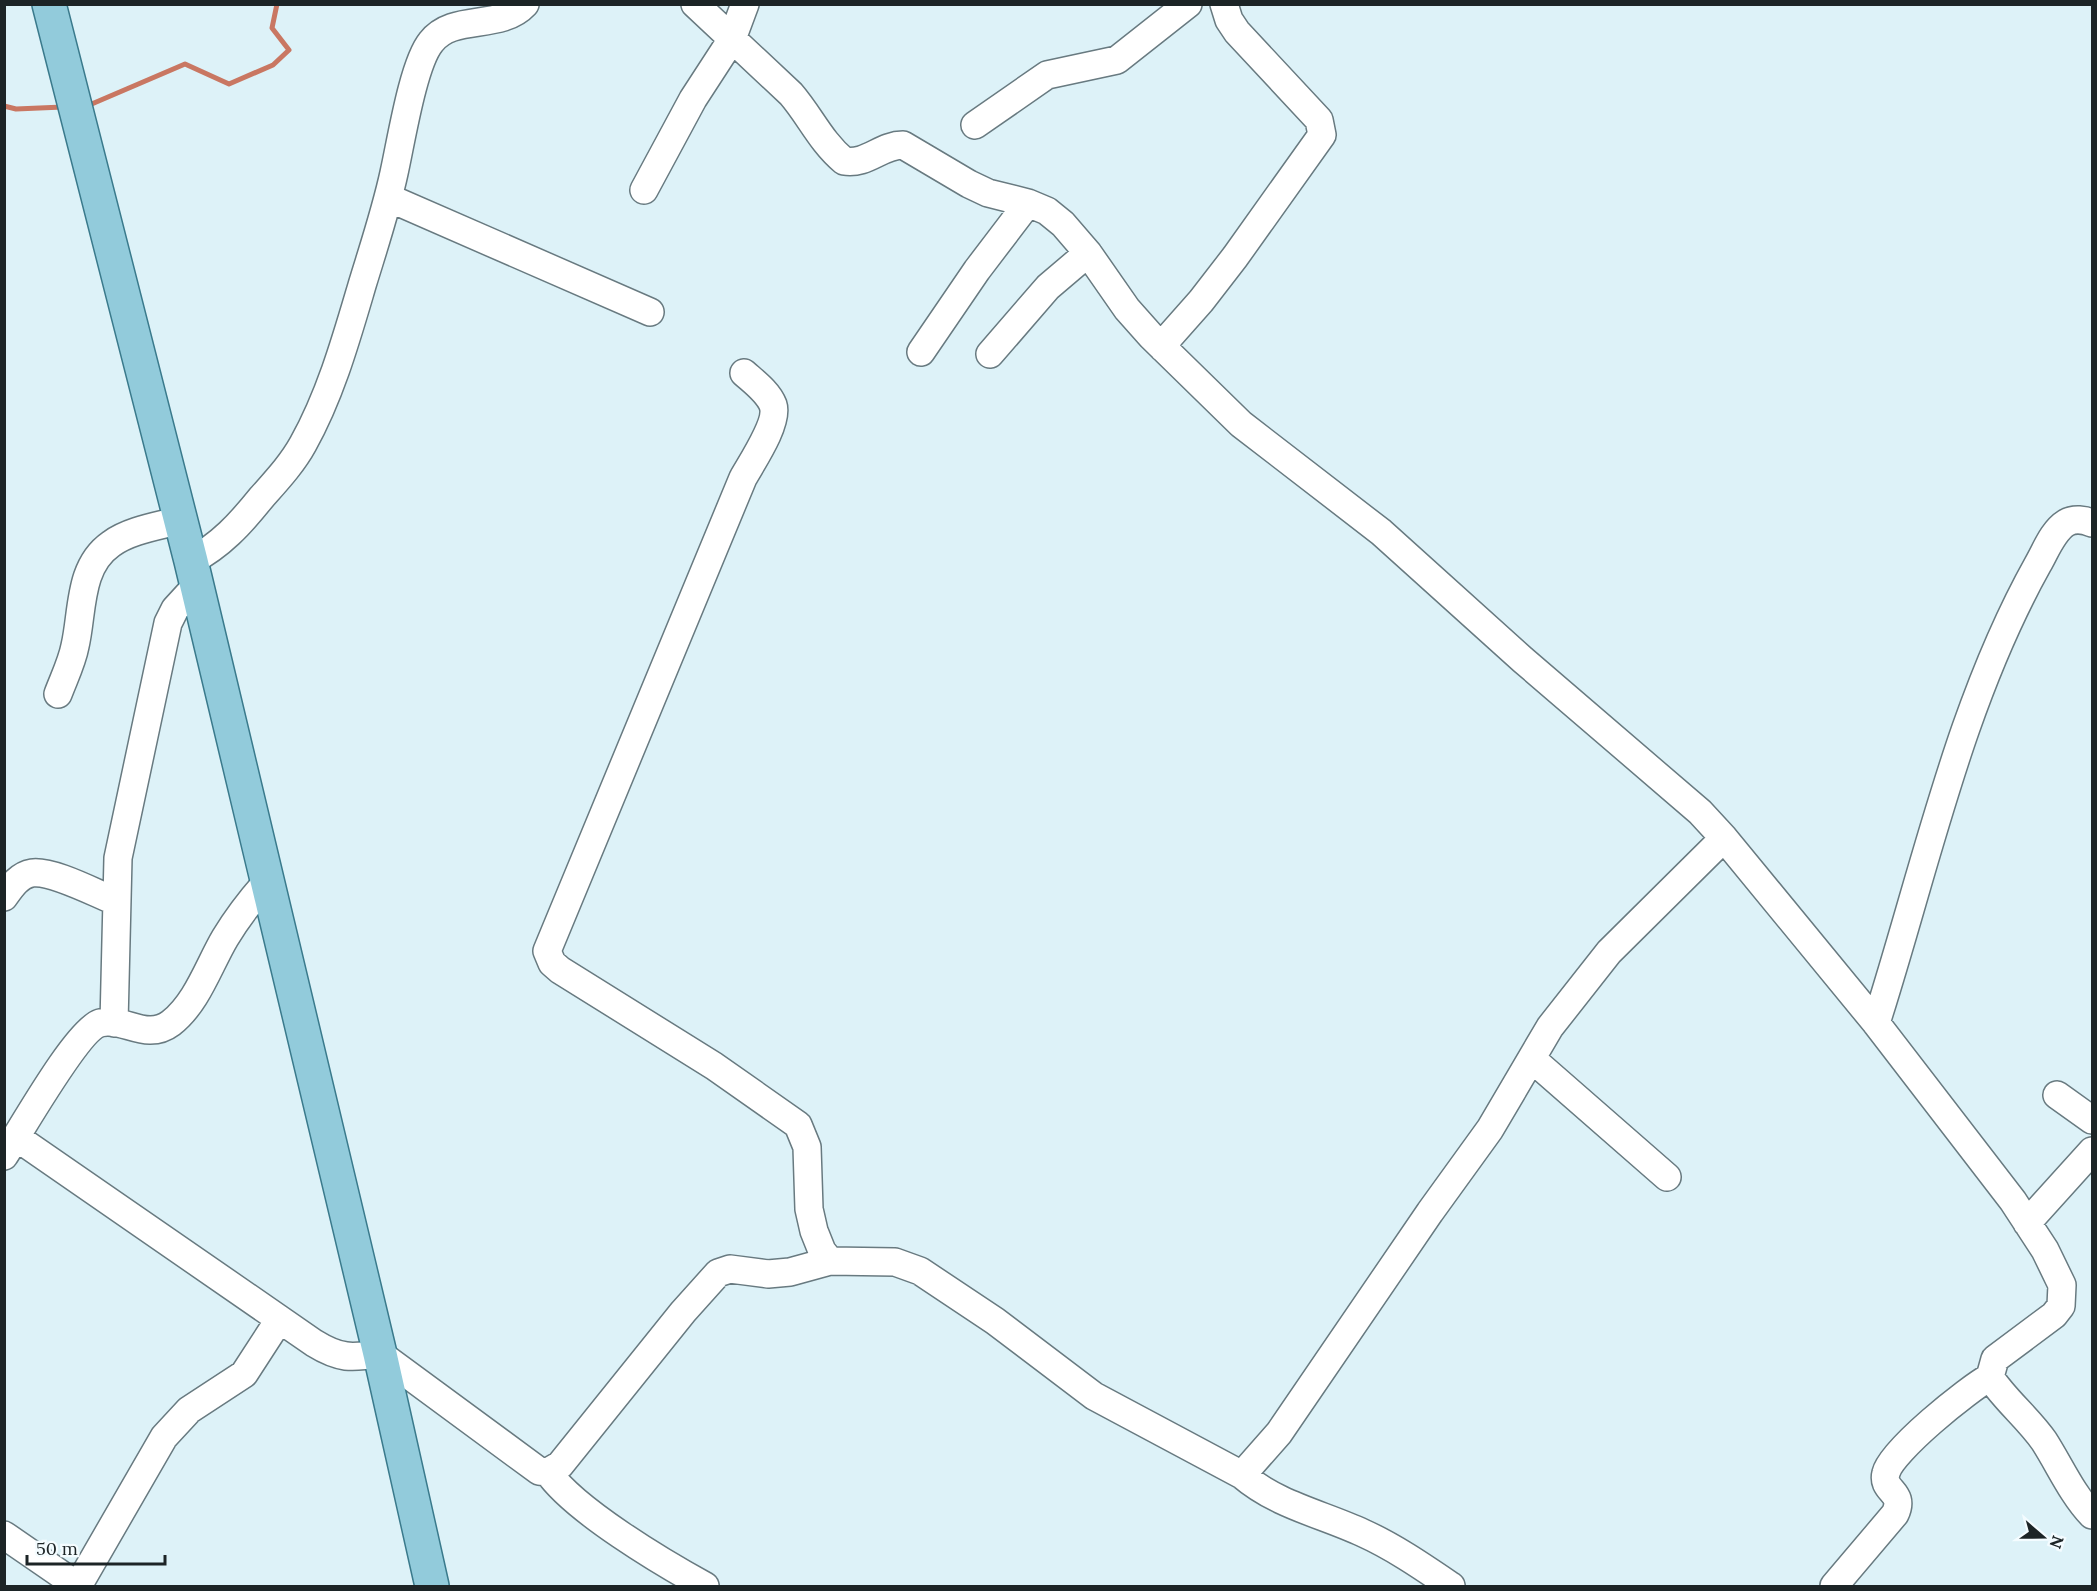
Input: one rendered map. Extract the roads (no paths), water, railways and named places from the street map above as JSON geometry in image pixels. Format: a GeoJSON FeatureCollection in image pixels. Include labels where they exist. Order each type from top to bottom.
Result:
{"type":"FeatureCollection","features":[{"type":"Feature","properties":{"kind":"main road"},"geometry":{"type":"LineString","coordinates":[[49,4],[194,573],[380,1354],[432,1587]]}},
{"type":"Feature","properties":{"kind":"street"},"geometry":{"type":"LineString","coordinates":[[114,1023],[117,970],[115,901],[118,858],[168,623],[194,573],[239,525],[302,446],[335,367],[389,198],[410,100],[424,54],[431,40],[455,27],[507,17],[525,4]]}},
{"type":"Feature","properties":{"kind":"street"},"geometry":{"type":"LineString","coordinates":[[694,4],[790,94],[802,107],[821,139],[844,161],[865,160],[878,152],[903,146],[978,189],[1028,203],[1047,211],[1063,224],[1088,253],[1127,309],[1163,348],[1241,424],[1381,532],[1523,660],[1683,798],[1724,838],[1876,1023],[1984,1161],[2045,1250],[2062,1285],[2061,1306],[2054,1315],[1995,1359],[1990,1377],[1968,1389],[1895,1457],[1885,1476],[1886,1484],[1898,1497],[1899,1505],[1895,1514],[1834,1587]]}},
{"type":"Feature","properties":{"kind":"street"},"geometry":{"type":"LineString","coordinates":[[644,190],[693,99],[732,39],[745,4]]}},
{"type":"Feature","properties":{"kind":"street"},"geometry":{"type":"LineString","coordinates":[[975,125],[1047,75],[1117,60],[1188,4]]}},
{"type":"Feature","properties":{"kind":"street"},"geometry":{"type":"LineString","coordinates":[[1163,348],[1170,336],[1229,264],[1322,135],[1319,120],[1237,32],[1229,20],[1224,4]]}},
{"type":"Feature","properties":{"kind":"street"},"geometry":{"type":"LineString","coordinates":[[389,198],[650,312]]}},
{"type":"Feature","properties":{"kind":"street"},"geometry":{"type":"LineString","coordinates":[[921,352],[977,270],[1028,203]]}},
{"type":"Feature","properties":{"kind":"street"},"geometry":{"type":"LineString","coordinates":[[990,354],[1041,294],[1088,253]]}},
{"type":"Feature","properties":{"kind":"street"},"geometry":{"type":"LineString","coordinates":[[744,373],[762,389],[773,404],[775,417],[743,478],[547,951],[552,963],[560,970],[714,1066],[798,1125],[807,1147],[809,1209],[814,1231],[817,1243],[830,1261]]}},
{"type":"Feature","properties":{"kind":"street"},"geometry":{"type":"LineString","coordinates":[[1876,1023],[1936,817],[1988,672],[2026,585],[2056,531],[2067,522],[2076,519],[2092,523]]}},
{"type":"Feature","properties":{"kind":"street"},"geometry":{"type":"LineString","coordinates":[[58,694],[75,648],[82,597],[99,556],[110,544],[128,535],[181,520]]}},
{"type":"Feature","properties":{"kind":"street"},"geometry":{"type":"LineString","coordinates":[[1242,1475],[1279,1433],[1416,1231],[1490,1129],[1550,1027],[1609,952],[1724,838]]}},
{"type":"Feature","properties":{"kind":"street"},"geometry":{"type":"LineString","coordinates":[[4,897],[22,876],[32,873],[49,875],[115,901]]}},
{"type":"Feature","properties":{"kind":"street"},"geometry":{"type":"LineString","coordinates":[[266,883],[225,939],[183,1010],[170,1024],[158,1029],[144,1030],[100,1022],[89,1029],[10,1147],[333,1354],[346,1358],[380,1354],[530,1466],[548,1472],[562,1488],[586,1508],[705,1587]]}},
{"type":"Feature","properties":{"kind":"street"},"geometry":{"type":"LineString","coordinates":[[1533,1059],[1667,1177]]}},
{"type":"Feature","properties":{"kind":"street"},"geometry":{"type":"LineString","coordinates":[[2057,1095],[2092,1120]]}},
{"type":"Feature","properties":{"kind":"street"},"geometry":{"type":"LineString","coordinates":[[2027,1223],[2092,1151]]}},
{"type":"Feature","properties":{"kind":"street"},"geometry":{"type":"LineString","coordinates":[[548,1472],[560,1465],[683,1312],[718,1273],[730,1269],[768,1274],[790,1272],[830,1261],[895,1262],[920,1271],[995,1321],[1094,1396],[1242,1475],[1257,1488],[1276,1498],[1364,1534],[1418,1564],[1451,1587]]}},
{"type":"Feature","properties":{"kind":"street"},"geometry":{"type":"LineString","coordinates":[[4,1535],[78,1587],[171,1429],[189,1410],[244,1374],[279,1320]]}},
{"type":"Feature","properties":{"kind":"street"},"geometry":{"type":"LineString","coordinates":[[1990,1377],[2001,1394],[2043,1439],[2080,1502],[2092,1515]]}},
{"type":"Feature","properties":{"kind":"waterway"},"geometry":{"type":"LineString","coordinates":[[87,106],[185,64],[229,84],[273,65],[289,50],[272,28],[277,4]]}},
{"type":"Feature","properties":{"kind":"waterway"},"geometry":{"type":"LineString","coordinates":[[4,106],[16,109],[63,107]]}}]}
